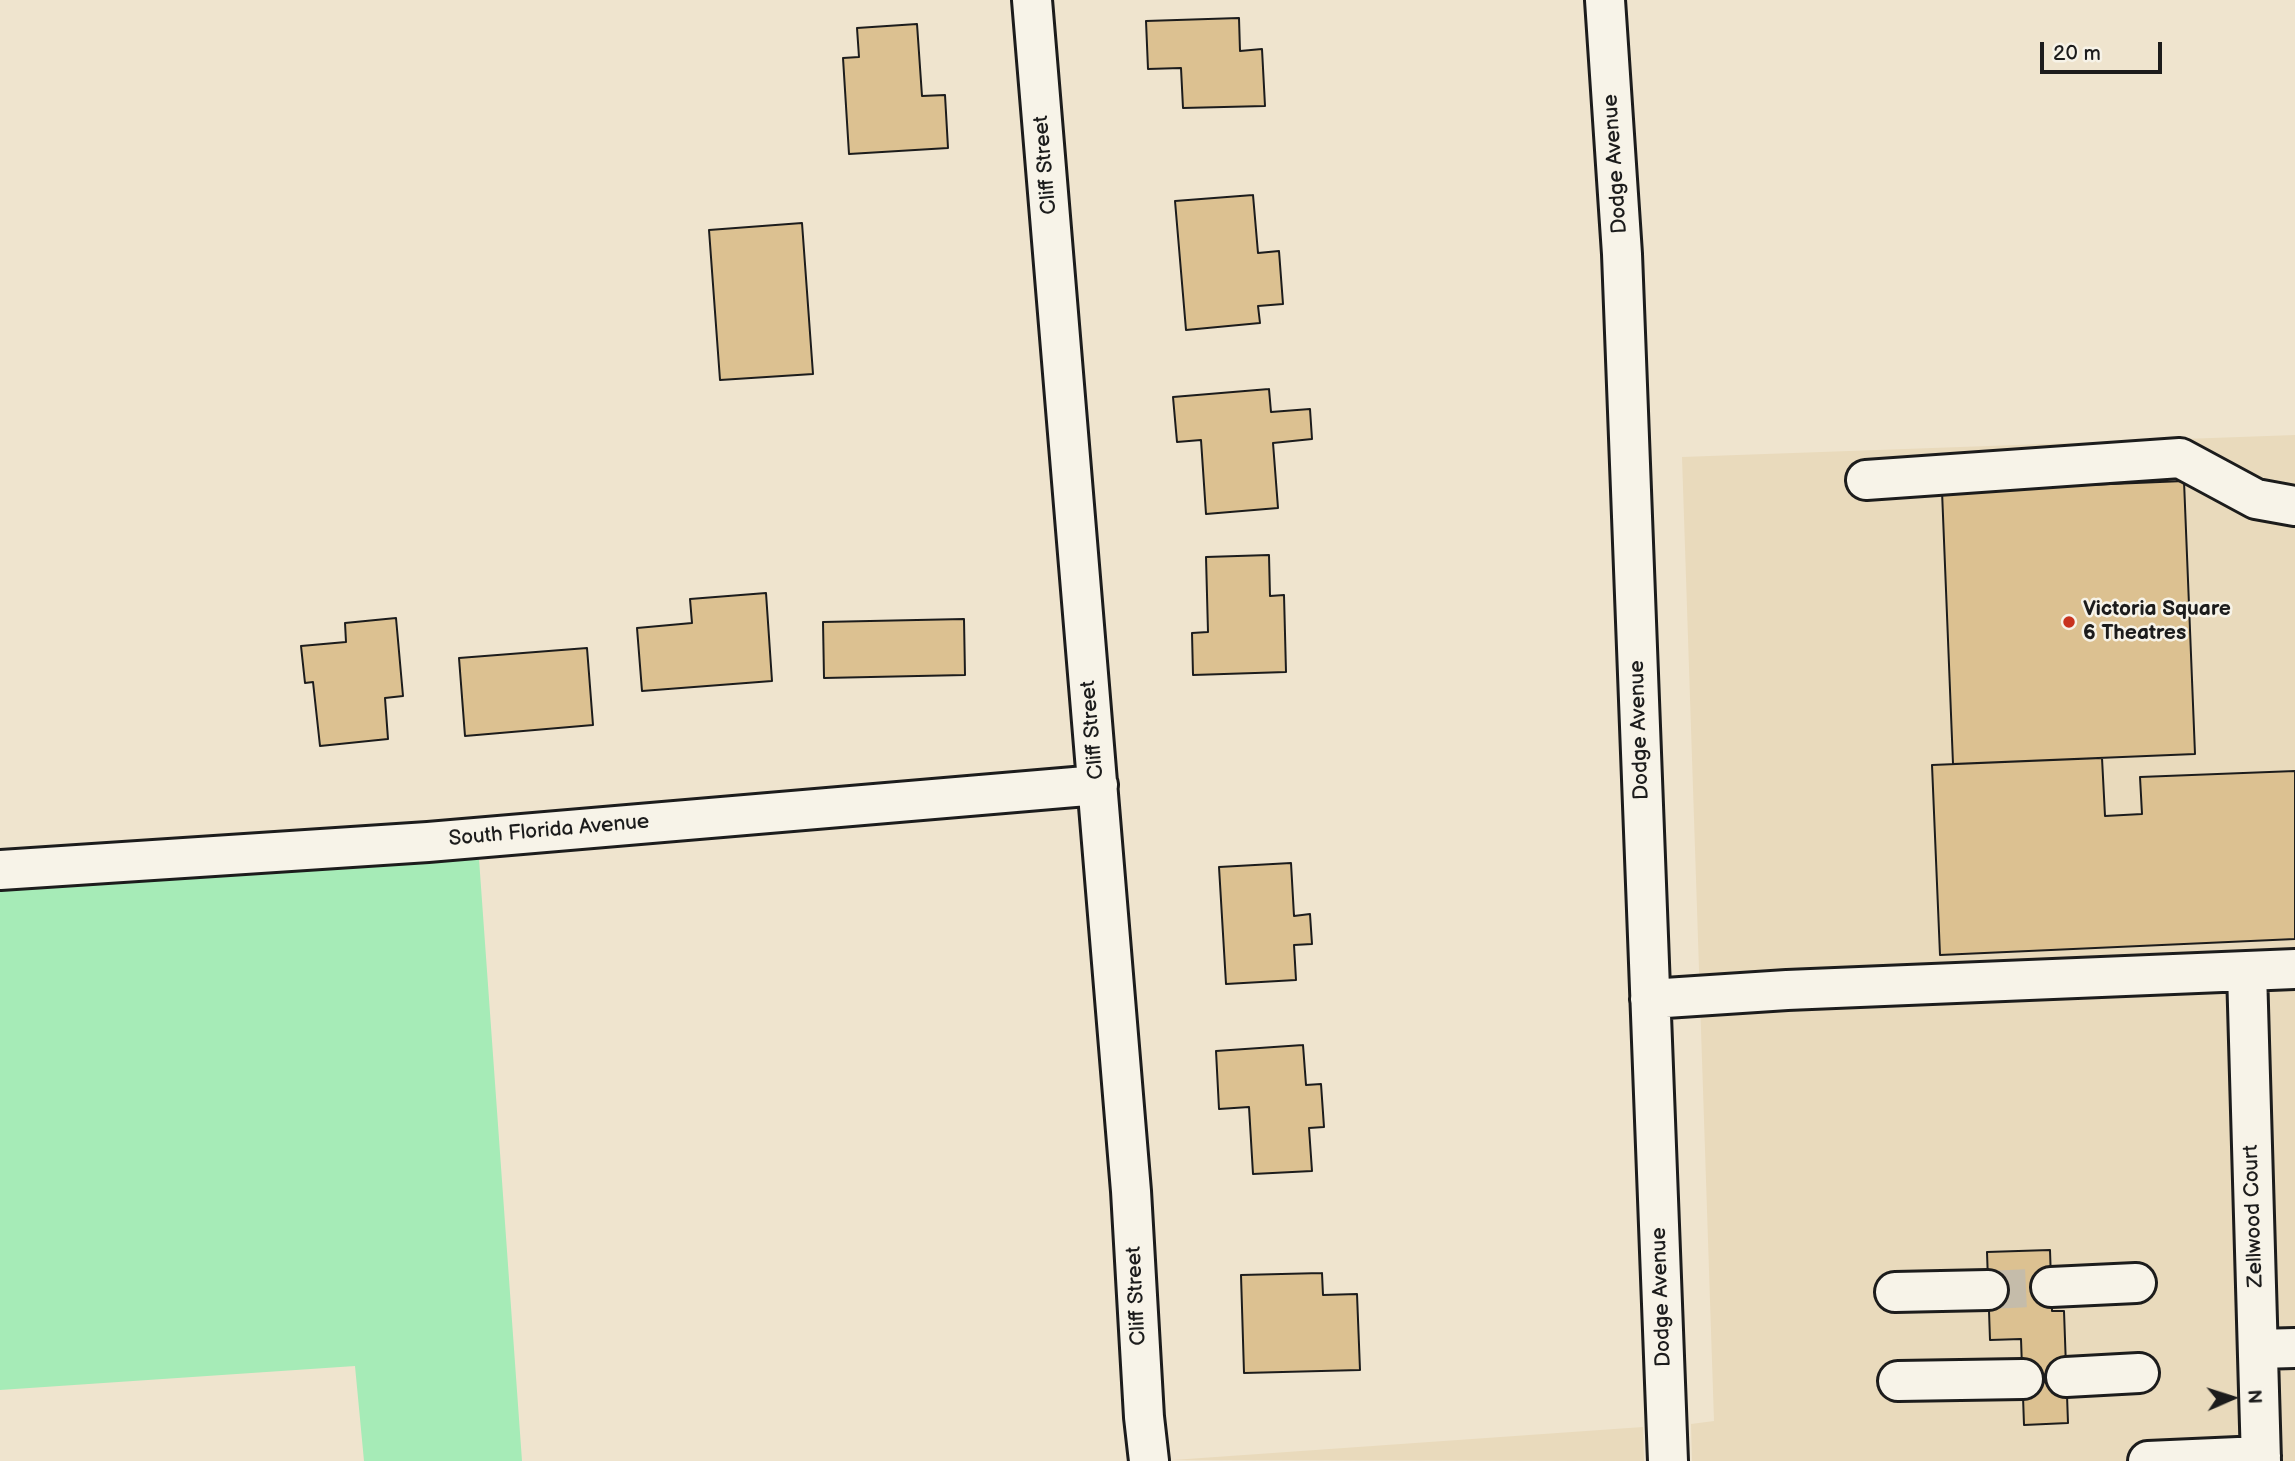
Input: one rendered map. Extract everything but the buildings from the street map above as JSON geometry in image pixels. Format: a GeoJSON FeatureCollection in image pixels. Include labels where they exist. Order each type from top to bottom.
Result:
{"type":"FeatureCollection","features":[{"type":"Feature","properties":{"kind":"street","name":"Cliff Street"},"geometry":{"type":"LineString","coordinates":[[1032,0],[1131,1191],[1149,1461]]}},
{"type":"Feature","properties":{"kind":"street","name":"Dodge Avenue"},"geometry":{"type":"LineString","coordinates":[[1605,0],[1622,254],[1668,1461]]}},
{"type":"Feature","properties":{"kind":"street"},"geometry":{"type":"LineString","coordinates":[[1866,480],[2180,458],[2256,499],[2295,506]]}},
{"type":"Feature","properties":{"kind":"street","name":"South Florida Avenue"},"geometry":{"type":"LineString","coordinates":[[0,870],[428,842],[1098,785]]}},
{"type":"Feature","properties":{"kind":"street"},"geometry":{"type":"LineString","coordinates":[[1650,999],[1787,990],[2295,969]]}},
{"type":"Feature","properties":{"kind":"street","name":"Zellwood Court"},"geometry":{"type":"LineString","coordinates":[[2247,971],[2276,1349],[2261,1459]]}},
{"type":"Feature","properties":{"kind":"street"},"geometry":{"type":"LineString","coordinates":[[2051,1287],[2136,1283]]}},
{"type":"Feature","properties":{"kind":"street"},"geometry":{"type":"LineString","coordinates":[[1895,1292],[1988,1290]]}},
{"type":"Feature","properties":{"kind":"street"},"geometry":{"type":"LineString","coordinates":[[2066,1377],[2139,1373]]}},
{"type":"Feature","properties":{"kind":"street"},"geometry":{"type":"LineString","coordinates":[[1898,1381],[2023,1378]]}},
{"type":"Feature","properties":{"kind":"street"},"geometry":{"type":"LineString","coordinates":[[2148,1461],[2261,1459]]}},
{"type":"Feature","properties":{"kind":"shaded area"},"geometry":{"type":"Polygon","coordinates":[[[2295,435],[2295,1461],[1692,1461],[1691,1424],[1714,1421],[1682,457],[2295,435]]]}},
{"type":"Feature","properties":{"kind":"shaded area"},"geometry":{"type":"Polygon","coordinates":[[[1643,1427],[1644,1461],[1173,1460],[1643,1427]]]}},
{"type":"Feature","properties":{"kind":"green space"},"geometry":{"type":"Polygon","coordinates":[[[479,859],[522,1461],[364,1461],[355,1366],[0,1390],[0,891],[479,859]]]}},
{"type":"Feature","properties":{"kind":"tunnel"},"geometry":{"type":"LineString","coordinates":[[1988,1290],[2051,1287]]}},
{"type":"Feature","properties":{"kind":"place","name":"Victoria Square 6 Theatres"},"geometry":{"type":"Point","coordinates":[2069,622]}}]}
